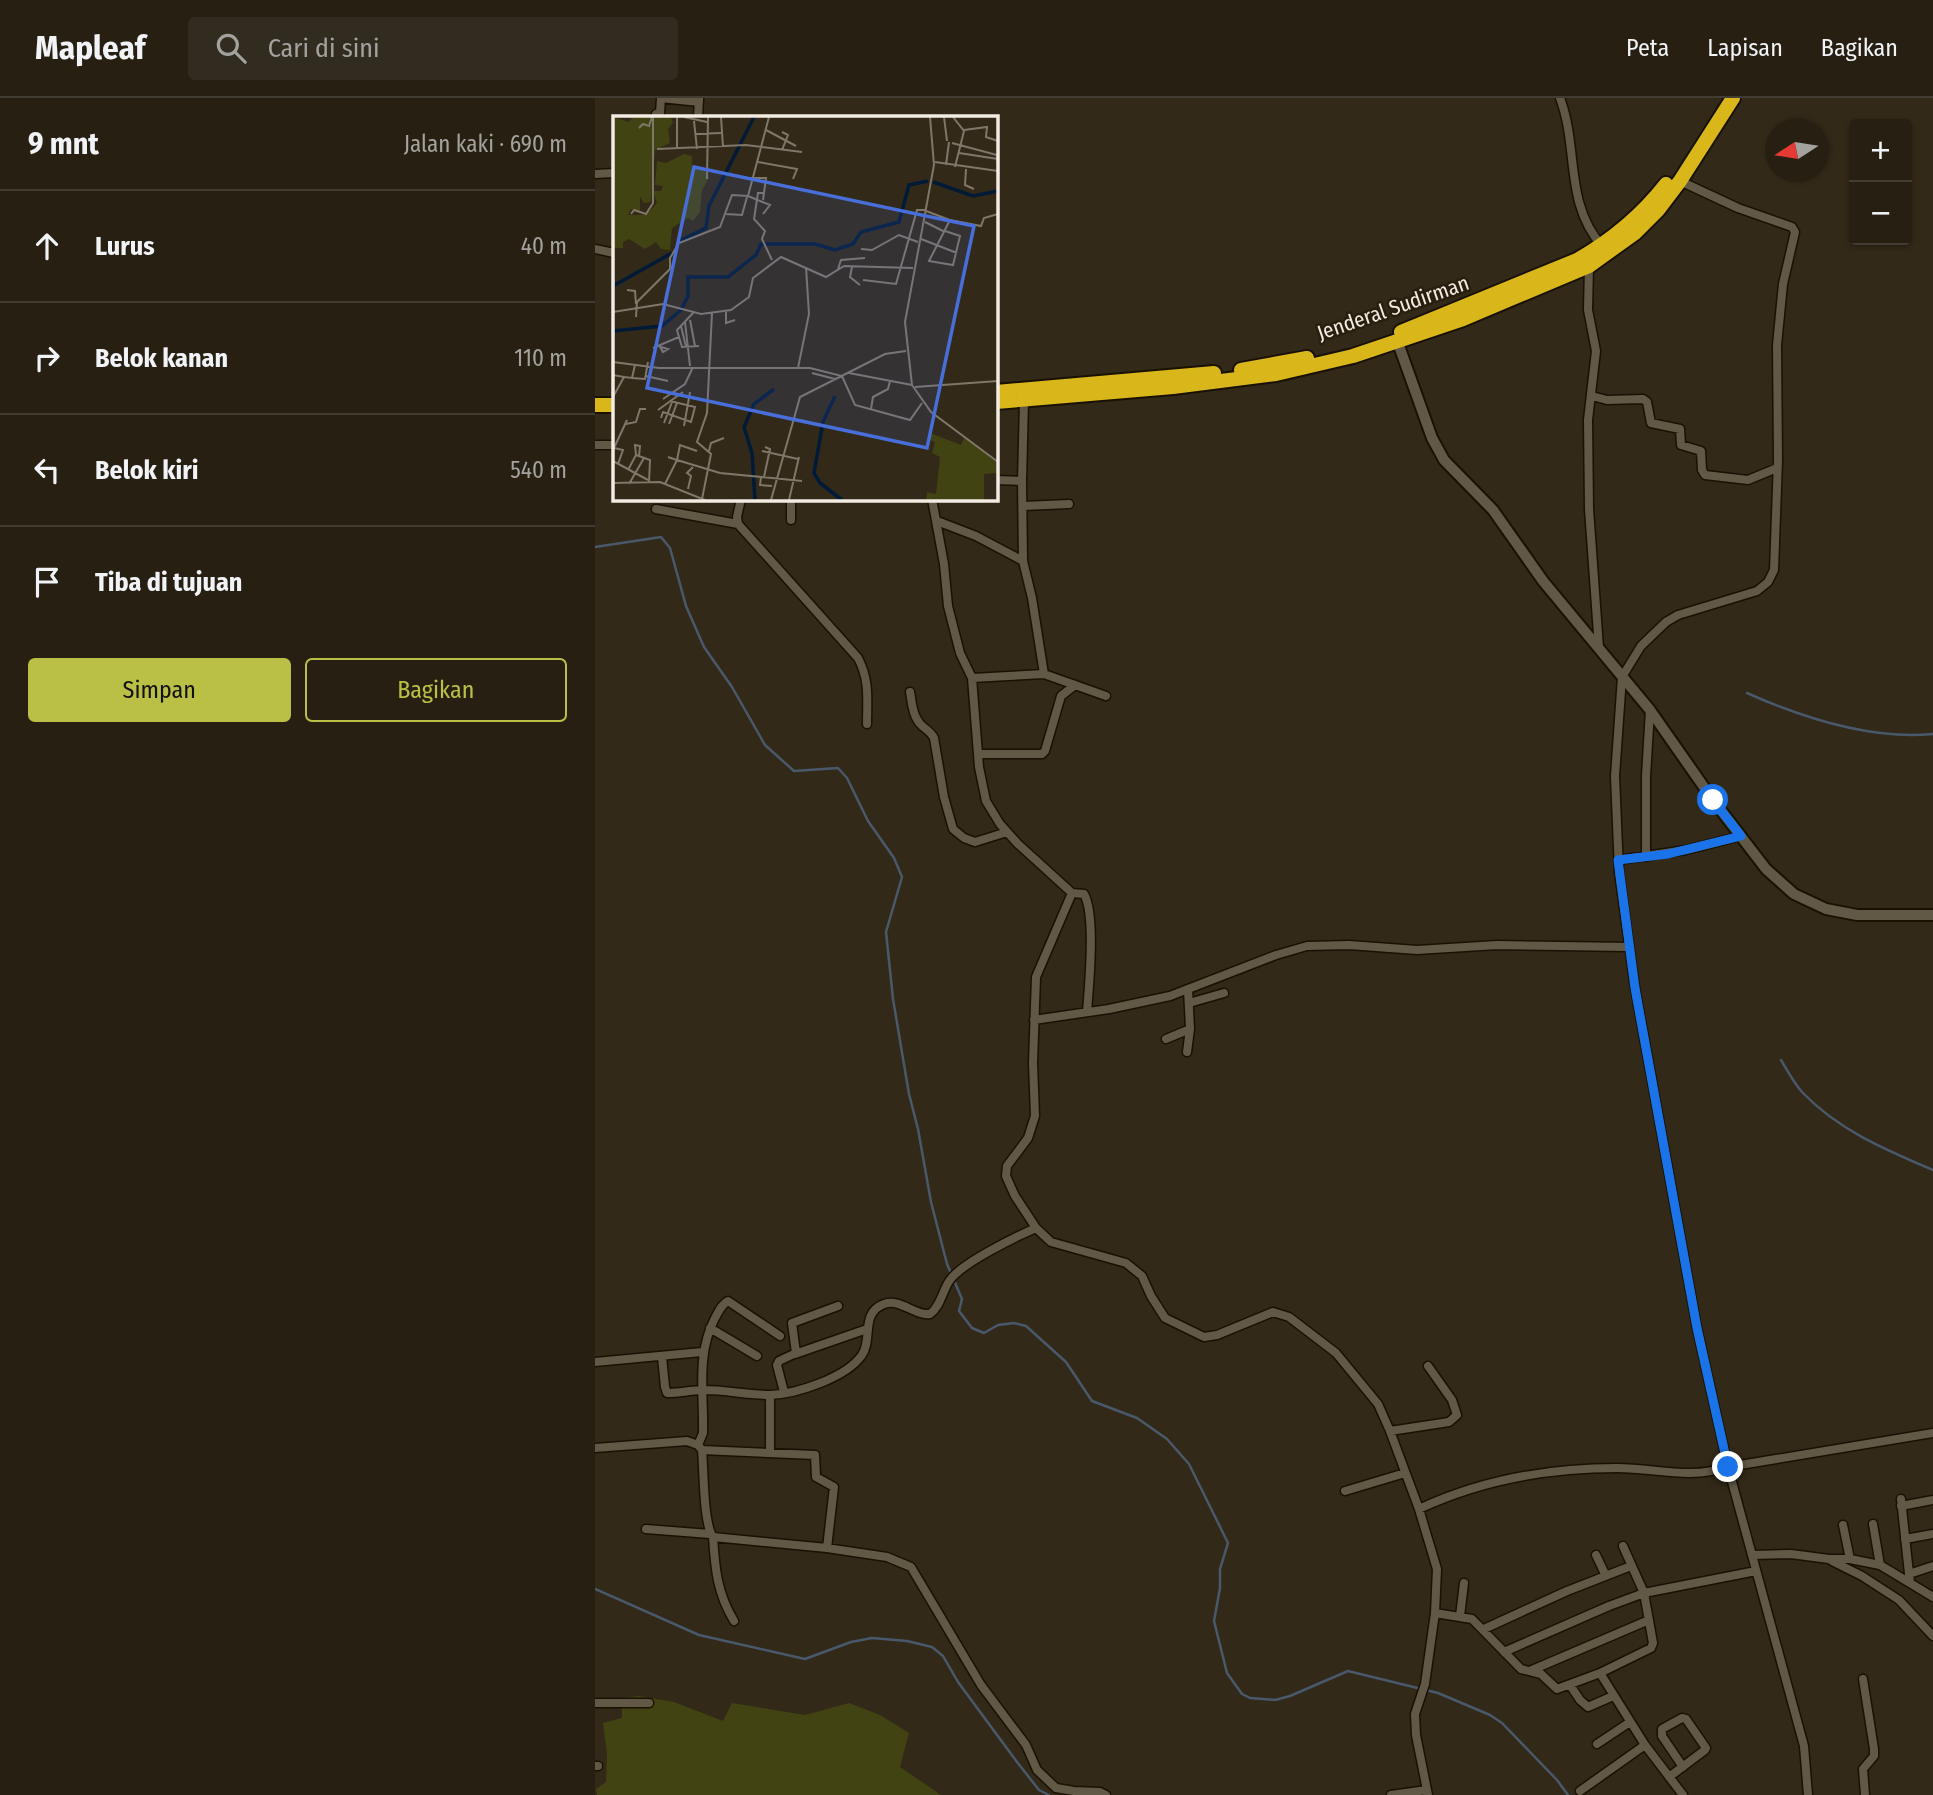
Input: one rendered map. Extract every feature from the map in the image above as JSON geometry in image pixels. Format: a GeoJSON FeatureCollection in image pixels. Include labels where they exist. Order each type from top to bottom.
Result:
{"type":"FeatureCollection","features":[{"type":"Feature","properties":{"kind":"highway","name":"Jenderal Sudirman"},"geometry":{"type":"LineString","coordinates":[[997,392],[1231,372],[1311,358],[1421,324],[1550,272],[1602,246],[1630,225],[1651,204],[1693,147],[1723,98]]}},
{"type":"Feature","properties":{"kind":"highway"},"geometry":{"type":"LineString","coordinates":[[997,402],[1208,383],[1276,374],[1313,367],[1398,343],[1463,319],[1589,266],[1636,233],[1681,181],[1734,98]]}},
{"type":"Feature","properties":{"kind":"highway"},"geometry":{"type":"LineString","coordinates":[[595,396],[613,395]]}},
{"type":"Feature","properties":{"kind":"highway"},"geometry":{"type":"LineString","coordinates":[[595,405],[613,405]]}},
{"type":"Feature","properties":{"kind":"street"},"geometry":{"type":"LineString","coordinates":[[655,116],[660,113],[661,98],[699,100]]}},
{"type":"Feature","properties":{"kind":"street"},"geometry":{"type":"LineString","coordinates":[[1560,98],[1567,117],[1580,210],[1586,225],[1602,246]]}},
{"type":"Feature","properties":{"kind":"street"},"geometry":{"type":"LineString","coordinates":[[595,174],[613,173]]}},
{"type":"Feature","properties":{"kind":"street"},"geometry":{"type":"LineString","coordinates":[[1681,181],[1794,230],[1783,284],[1777,345],[1774,570],[1768,582],[1752,593],[1690,610],[1665,622],[1641,646],[1622,677],[1615,776],[1618,860],[1629,947],[1697,1328],[1728,1467],[1804,1746],[1808,1795]]}},
{"type":"Feature","properties":{"kind":"street"},"geometry":{"type":"LineString","coordinates":[[595,249],[613,253]]}},
{"type":"Feature","properties":{"kind":"street"},"geometry":{"type":"LineString","coordinates":[[1589,266],[1588,310],[1596,351],[1588,420],[1589,509],[1599,648]]}},
{"type":"Feature","properties":{"kind":"street"},"geometry":{"type":"LineString","coordinates":[[1398,343],[1432,438],[1444,460],[1493,510],[1543,581],[1650,710],[1713,800],[1773,876],[1799,897],[1820,907],[1857,915],[1933,915]]}},
{"type":"Feature","properties":{"kind":"street"},"geometry":{"type":"LineString","coordinates":[[1592,396],[1607,400],[1643,399],[1647,402],[1651,423],[1680,429],[1681,445],[1700,451],[1705,475],[1748,480],[1777,468]]}},
{"type":"Feature","properties":{"kind":"street"},"geometry":{"type":"LineString","coordinates":[[1024,401],[1023,561],[1044,674]]}},
{"type":"Feature","properties":{"kind":"street"},"geometry":{"type":"LineString","coordinates":[[595,445],[613,445]]}},
{"type":"Feature","properties":{"kind":"street"},"geometry":{"type":"LineString","coordinates":[[997,480],[1022,481]]}},
{"type":"Feature","properties":{"kind":"street"},"geometry":{"type":"LineString","coordinates":[[741,500],[738,523],[858,658],[866,672],[867,724]]}},
{"type":"Feature","properties":{"kind":"street"},"geometry":{"type":"LineString","coordinates":[[791,500],[791,520]]}},
{"type":"Feature","properties":{"kind":"street"},"geometry":{"type":"LineString","coordinates":[[932,500],[944,564],[948,606],[960,653],[972,678],[978,754],[986,801],[994,817],[1007,832],[1072,893],[1084,894],[1087,899],[1090,929],[1087,1012]]}},
{"type":"Feature","properties":{"kind":"street"},"geometry":{"type":"LineString","coordinates":[[1023,506],[1069,504]]}},
{"type":"Feature","properties":{"kind":"street"},"geometry":{"type":"LineString","coordinates":[[656,509],[738,523]]}},
{"type":"Feature","properties":{"kind":"street"},"geometry":{"type":"LineString","coordinates":[[937,521],[1023,561]]}},
{"type":"Feature","properties":{"kind":"street"},"geometry":{"type":"LineString","coordinates":[[972,678],[1044,674],[1107,696]]}},
{"type":"Feature","properties":{"kind":"street"},"geometry":{"type":"LineString","coordinates":[[978,754],[1042,754],[1061,696],[1075,685]]}},
{"type":"Feature","properties":{"kind":"street"},"geometry":{"type":"LineString","coordinates":[[909,692],[912,709],[919,723],[929,730],[934,738],[944,797],[953,829],[964,838],[975,842],[1007,832]]}},
{"type":"Feature","properties":{"kind":"street"},"geometry":{"type":"LineString","coordinates":[[1646,857],[1646,776],[1650,710]]}},
{"type":"Feature","properties":{"kind":"street"},"geometry":{"type":"LineString","coordinates":[[1618,860],[1686,850],[1741,836]]}},
{"type":"Feature","properties":{"kind":"street"},"geometry":{"type":"LineString","coordinates":[[1072,893],[1039,967],[1034,989],[1035,1116],[1028,1138],[1007,1166],[1006,1176],[1015,1196],[1036,1228],[1055,1244],[1126,1263],[1135,1269],[1142,1276],[1161,1314],[1198,1335],[1213,1336],[1273,1312],[1289,1317],[1336,1353],[1373,1397],[1390,1431],[1419,1509],[1437,1569],[1435,1613],[1425,1684],[1415,1714],[1416,1735],[1427,1793],[1391,1795]]}},
{"type":"Feature","properties":{"kind":"street"},"geometry":{"type":"LineString","coordinates":[[1034,1020],[1165,997],[1307,946],[1349,945],[1417,950],[1497,945],[1629,947]]}},
{"type":"Feature","properties":{"kind":"street"},"geometry":{"type":"LineString","coordinates":[[1187,1052],[1190,1029],[1188,989]]}},
{"type":"Feature","properties":{"kind":"street"},"geometry":{"type":"LineString","coordinates":[[1189,1003],[1224,993]]}},
{"type":"Feature","properties":{"kind":"street"},"geometry":{"type":"LineString","coordinates":[[1166,1039],[1190,1029]]}},
{"type":"Feature","properties":{"kind":"street"},"geometry":{"type":"LineString","coordinates":[[662,1357],[664,1387],[667,1393],[704,1390],[770,1395],[822,1383],[851,1366],[863,1353],[871,1315],[886,1304],[896,1303],[926,1315],[933,1312],[953,1277],[1007,1241],[1036,1228]]}},
{"type":"Feature","properties":{"kind":"street"},"geometry":{"type":"LineString","coordinates":[[734,1621],[721,1598],[715,1574],[700,1448],[704,1390],[702,1352],[710,1328],[722,1305],[728,1301],[781,1336]]}},
{"type":"Feature","properties":{"kind":"street"},"geometry":{"type":"LineString","coordinates":[[795,1354],[792,1323],[838,1306]]}},
{"type":"Feature","properties":{"kind":"street"},"geometry":{"type":"LineString","coordinates":[[710,1328],[757,1356]]}},
{"type":"Feature","properties":{"kind":"street"},"geometry":{"type":"LineString","coordinates":[[784,1392],[777,1365],[779,1361],[867,1329]]}},
{"type":"Feature","properties":{"kind":"street"},"geometry":{"type":"LineString","coordinates":[[595,1362],[702,1352]]}},
{"type":"Feature","properties":{"kind":"street"},"geometry":{"type":"LineString","coordinates":[[1390,1431],[1449,1422],[1457,1415],[1452,1400],[1428,1366]]}},
{"type":"Feature","properties":{"kind":"street"},"geometry":{"type":"LineString","coordinates":[[770,1395],[770,1453]]}},
{"type":"Feature","properties":{"kind":"street"},"geometry":{"type":"LineString","coordinates":[[1419,1509],[1519,1475],[1620,1468],[1700,1475],[1728,1467],[1933,1433]]}},
{"type":"Feature","properties":{"kind":"street"},"geometry":{"type":"LineString","coordinates":[[595,1448],[687,1441],[700,1448],[815,1455],[816,1477],[834,1488],[827,1548]]}},
{"type":"Feature","properties":{"kind":"street"},"geometry":{"type":"LineString","coordinates":[[1345,1491],[1405,1472]]}},
{"type":"Feature","properties":{"kind":"street"},"geometry":{"type":"LineString","coordinates":[[1909,1578],[1901,1502],[1933,1500]]}},
{"type":"Feature","properties":{"kind":"street"},"geometry":{"type":"LineString","coordinates":[[1874,1524],[1880,1565]]}},
{"type":"Feature","properties":{"kind":"street"},"geometry":{"type":"LineString","coordinates":[[1843,1525],[1850,1559]]}},
{"type":"Feature","properties":{"kind":"street"},"geometry":{"type":"LineString","coordinates":[[646,1529],[827,1548],[887,1558],[911,1567],[981,1685],[1021,1737],[1037,1770],[1056,1787],[1064,1790],[1100,1792],[1106,1795]]}},
{"type":"Feature","properties":{"kind":"street"},"geometry":{"type":"LineString","coordinates":[[1905,1539],[1933,1534]]}},
{"type":"Feature","properties":{"kind":"street"},"geometry":{"type":"LineString","coordinates":[[1435,1613],[1472,1619],[1521,1669],[1541,1674],[1557,1689],[1570,1685],[1653,1646],[1644,1593],[1623,1546]]}},
{"type":"Feature","properties":{"kind":"street"},"geometry":{"type":"LineString","coordinates":[[1752,1555],[1791,1554],[1850,1559],[1880,1565],[1909,1578],[1933,1597]]}},
{"type":"Feature","properties":{"kind":"street"},"geometry":{"type":"LineString","coordinates":[[1596,1555],[1606,1576]]}},
{"type":"Feature","properties":{"kind":"street"},"geometry":{"type":"LineString","coordinates":[[1829,1559],[1899,1600],[1933,1636]]}},
{"type":"Feature","properties":{"kind":"street"},"geometry":{"type":"LineString","coordinates":[[1484,1629],[1631,1566]]}},
{"type":"Feature","properties":{"kind":"street"},"geometry":{"type":"LineString","coordinates":[[1909,1578],[1933,1566]]}},
{"type":"Feature","properties":{"kind":"street"},"geometry":{"type":"LineString","coordinates":[[1504,1652],[1644,1593],[1756,1571]]}},
{"type":"Feature","properties":{"kind":"street"},"geometry":{"type":"LineString","coordinates":[[1460,1616],[1464,1583]]}},
{"type":"Feature","properties":{"kind":"street"},"geometry":{"type":"LineString","coordinates":[[1529,1671],[1649,1620]]}},
{"type":"Feature","properties":{"kind":"street"},"geometry":{"type":"LineString","coordinates":[[1600,1673],[1645,1745],[1683,1795]]}},
{"type":"Feature","properties":{"kind":"street"},"geometry":{"type":"LineString","coordinates":[[1863,1679],[1874,1749],[1874,1756],[1863,1769],[1865,1795]]}},
{"type":"Feature","properties":{"kind":"street"},"geometry":{"type":"LineString","coordinates":[[1570,1685],[1588,1707],[1613,1696]]}},
{"type":"Feature","properties":{"kind":"street"},"geometry":{"type":"LineString","coordinates":[[595,1703],[649,1703]]}},
{"type":"Feature","properties":{"kind":"street"},"geometry":{"type":"LineString","coordinates":[[1669,1777],[1683,1767],[1706,1748],[1686,1719],[1682,1718],[1661,1732],[1683,1767]]}},
{"type":"Feature","properties":{"kind":"street"},"geometry":{"type":"LineString","coordinates":[[1597,1744],[1630,1722]]}},
{"type":"Feature","properties":{"kind":"street"},"geometry":{"type":"LineString","coordinates":[[1580,1791],[1645,1745]]}},
{"type":"Feature","properties":{"kind":"shaded area"},"geometry":{"type":"Polygon","coordinates":[[[639,1696],[674,1702],[723,1721],[732,1703],[805,1715],[849,1703],[880,1715],[909,1733],[900,1767],[941,1795],[597,1795],[596,1789],[606,1782],[607,1754],[603,1723],[622,1718],[622,1698],[639,1696]]]}},
{"type":"Feature","properties":{"kind":"waterway"},"geometry":{"type":"LineString","coordinates":[[595,547],[661,537],[670,548],[686,606],[704,647],[732,687],[765,745],[794,771],[838,768],[847,778],[868,821],[894,858],[902,877],[886,932],[893,999],[931,1202],[947,1264],[962,1299],[959,1311],[972,1328],[984,1333],[998,1325],[1014,1323],[1026,1326],[1066,1362],[1092,1401],[1137,1418],[1167,1439],[1189,1464],[1228,1543],[1220,1569],[1220,1588],[1214,1621],[1227,1673],[1242,1694],[1250,1698],[1275,1700],[1348,1671],[1438,1693],[1490,1715],[1502,1723],[1568,1795]]}},
{"type":"Feature","properties":{"kind":"waterway"},"geometry":{"type":"LineString","coordinates":[[1747,693],[1791,711],[1838,725],[1886,734],[1933,734]]}},
{"type":"Feature","properties":{"kind":"waterway"},"geometry":{"type":"LineString","coordinates":[[1781,1060],[1802,1092],[1831,1117],[1880,1147],[1933,1170]]}},
{"type":"Feature","properties":{"kind":"waterway"},"geometry":{"type":"LineString","coordinates":[[595,1589],[699,1635],[805,1659],[851,1642],[872,1638],[907,1641],[932,1647],[943,1656],[958,1682],[1039,1790],[1049,1795]]}},
{"type":"Feature","properties":{"kind":"route"},"geometry":{"type":"LineString","coordinates":[[1713,800],[1741,836],[1668,854],[1618,860],[1635,988],[1697,1328],[1728,1467]]}}]}
